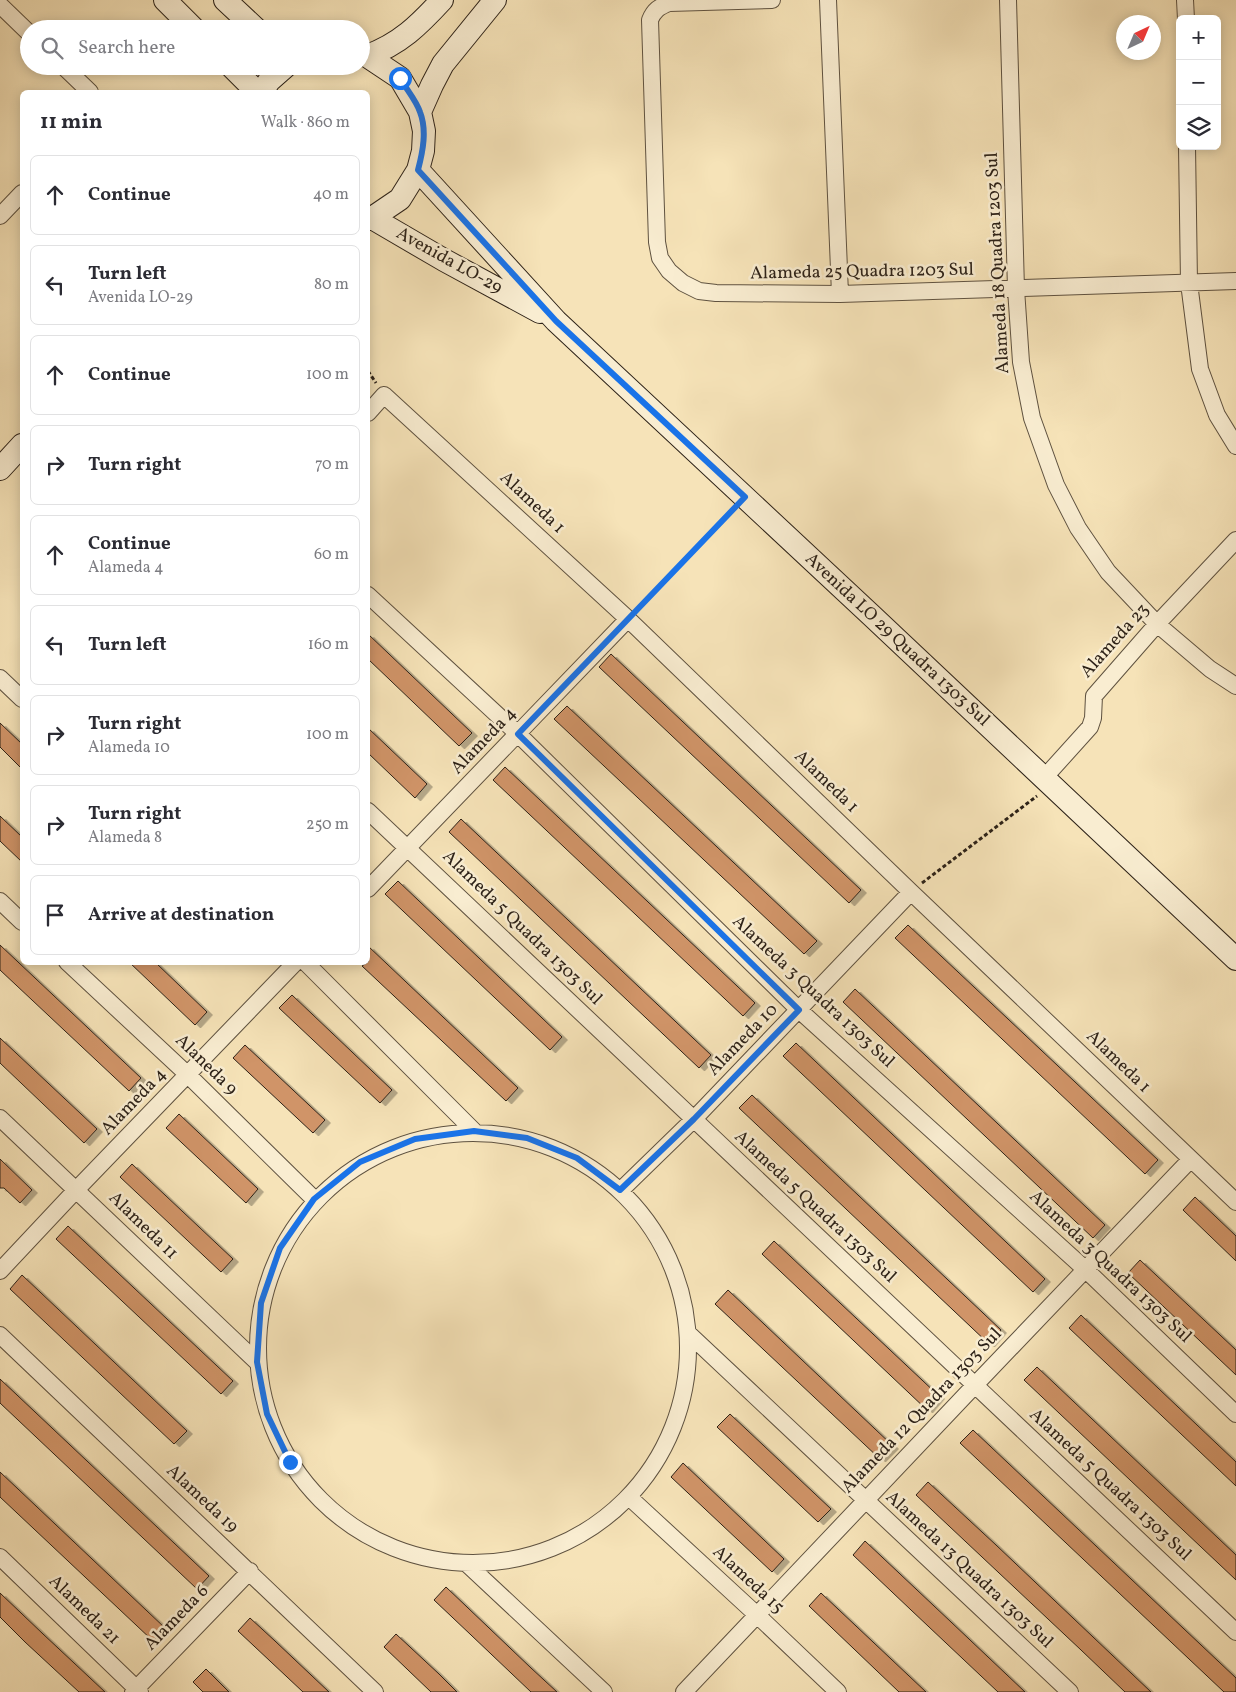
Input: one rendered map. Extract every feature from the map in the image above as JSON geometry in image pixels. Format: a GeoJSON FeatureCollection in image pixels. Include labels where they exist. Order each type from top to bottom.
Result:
{"type":"FeatureCollection","features":[{"type":"Feature","properties":{"kind":"street"},"geometry":{"type":"LineString","coordinates":[[165,0],[185,20]]}},
{"type":"Feature","properties":{"kind":"street"},"geometry":{"type":"LineString","coordinates":[[225,0],[246,20]]}},
{"type":"Feature","properties":{"kind":"street"},"geometry":{"type":"LineString","coordinates":[[370,53],[385,49],[407,35],[442,0]]}},
{"type":"Feature","properties":{"kind":"street"},"geometry":{"type":"LineString","coordinates":[[420,112],[443,64],[495,0]]}},
{"type":"Feature","properties":{"kind":"street","name":"Alameda 25 Quadra 1203 Sul"},"geometry":{"type":"LineString","coordinates":[[772,0],[669,3],[660,6],[652,13],[650,20],[656,242],[660,258],[669,271],[683,284],[699,291],[716,293],[840,294],[1236,281]]}},
{"type":"Feature","properties":{"kind":"street"},"geometry":{"type":"LineString","coordinates":[[828,0],[840,294]]}},
{"type":"Feature","properties":{"kind":"street","name":"Alameda 18 Quadra 1203 Sul"},"geometry":{"type":"LineString","coordinates":[[1008,0],[1016,289],[1021,362],[1032,418],[1056,485],[1078,528],[1108,572],[1157,624],[1210,668],[1236,686]]}},
{"type":"Feature","properties":{"kind":"street"},"geometry":{"type":"LineString","coordinates":[[1185,0],[1186,15]]}},
{"type":"Feature","properties":{"kind":"street"},"geometry":{"type":"LineString","coordinates":[[0,5],[20,24]]}},
{"type":"Feature","properties":{"kind":"street"},"geometry":{"type":"LineString","coordinates":[[370,59],[400,78],[420,112],[424,131],[423,151],[418,170],[400,199],[370,218]]}},
{"type":"Feature","properties":{"kind":"street"},"geometry":{"type":"LineString","coordinates":[[72,75],[88,90]]}},
{"type":"Feature","properties":{"kind":"street"},"geometry":{"type":"LineString","coordinates":[[240,75],[255,90]]}},
{"type":"Feature","properties":{"kind":"street"},"geometry":{"type":"LineString","coordinates":[[263,90],[276,75]]}},
{"type":"Feature","properties":{"kind":"street"},"geometry":{"type":"LineString","coordinates":[[1187,150],[1189,283],[1200,368],[1217,415],[1236,446]]}},
{"type":"Feature","properties":{"kind":"street","name":"Avenida LO-29"},"geometry":{"type":"LineString","coordinates":[[418,170],[556,321]]}},
{"type":"Feature","properties":{"kind":"street"},"geometry":{"type":"LineString","coordinates":[[0,216],[20,195]]}},
{"type":"Feature","properties":{"kind":"street","name":"Avenida LO-29"},"geometry":{"type":"LineString","coordinates":[[370,218],[556,321]]}},
{"type":"Feature","properties":{"kind":"street","name":"Avenida LO 29 Quadra 1303 Sul"},"geometry":{"type":"LineString","coordinates":[[556,321],[1236,959]]}},
{"type":"Feature","properties":{"kind":"street","name":"Alameda 1"},"geometry":{"type":"LineString","coordinates":[[370,411],[384,395],[628,619],[910,892],[1236,1202]]}},
{"type":"Feature","properties":{"kind":"street"},"geometry":{"type":"LineString","coordinates":[[0,469],[20,448]]}},
{"type":"Feature","properties":{"kind":"street","name":"Alameda 23"},"geometry":{"type":"LineString","coordinates":[[1048,781],[1090,727],[1093,718],[1094,696],[1157,624],[1236,540]]}},
{"type":"Feature","properties":{"kind":"street","name":"Alameda 3 Quadra 1303 Sul"},"geometry":{"type":"LineString","coordinates":[[370,597],[518,734],[799,1010],[1086,1270],[1236,1414]]}},
{"type":"Feature","properties":{"kind":"street","name":"Alameda 4"},"geometry":{"type":"LineString","coordinates":[[370,887],[628,619]]}},
{"type":"Feature","properties":{"kind":"street"},"geometry":{"type":"LineString","coordinates":[[0,678],[20,697]]}},
{"type":"Feature","properties":{"kind":"street","name":"Alameda 5 Quadra 1303 Sul"},"geometry":{"type":"LineString","coordinates":[[370,812],[1236,1632]]}},
{"type":"Feature","properties":{"kind":"street","name":"Alameda 10"},"geometry":{"type":"LineString","coordinates":[[620,1190],[694,1119],[910,892]]}},
{"type":"Feature","properties":{"kind":"street"},"geometry":{"type":"LineString","coordinates":[[0,901],[20,920]]}},
{"type":"Feature","properties":{"kind":"street","name":"Alaneda 9"},"geometry":{"type":"LineString","coordinates":[[70,965],[188,1075],[314,1199]]}},
{"type":"Feature","properties":{"kind":"street","name":"Alameda 4"},"geometry":{"type":"LineString","coordinates":[[0,1271],[293,965]]}},
{"type":"Feature","properties":{"kind":"street"},"geometry":{"type":"LineString","coordinates":[[308,965],[474,1131]]}},
{"type":"Feature","properties":{"kind":"street","name":"Alameda 11"},"geometry":{"type":"LineString","coordinates":[[0,1118],[257,1362]]}},
{"type":"Feature","properties":{"kind":"street"},"geometry":{"type":"LineString","coordinates":[[474,1131],[527,1138],[577,1158],[620,1190],[655,1232],[678,1280],[689,1334],[685,1393],[672,1430],[665,1449],[630,1498],[583,1535],[527,1558],[467,1564],[415,1556],[366,1535],[324,1504],[290,1462],[282,1446],[267,1414],[257,1362],[261,1303],[280,1248],[314,1199],[360,1162],[415,1139],[474,1131]]}},
{"type":"Feature","properties":{"kind":"street","name":"Alameda 12 Quadra 1303 Sul"},"geometry":{"type":"LineString","coordinates":[[684,1692],[1191,1159]]}},
{"type":"Feature","properties":{"kind":"street","name":"Alameda 13 Quadra 1303 Sul"},"geometry":{"type":"LineString","coordinates":[[689,1334],[1070,1692]]}},
{"type":"Feature","properties":{"kind":"street","name":"Alameda 19"},"geometry":{"type":"LineString","coordinates":[[0,1335],[376,1692]]}},
{"type":"Feature","properties":{"kind":"street","name":"Alameda 15"},"geometry":{"type":"LineString","coordinates":[[630,1498],[838,1692]]}},
{"type":"Feature","properties":{"kind":"street","name":"Alameda 21"},"geometry":{"type":"LineString","coordinates":[[0,1557],[136,1691]]}},
{"type":"Feature","properties":{"kind":"street"},"geometry":{"type":"LineString","coordinates":[[467,1564],[604,1692]]}},
{"type":"Feature","properties":{"kind":"street","name":"Alameda 6"},"geometry":{"type":"LineString","coordinates":[[136,1691],[250,1571]]}},
{"type":"Feature","properties":{"kind":"path"},"geometry":{"type":"LineString","coordinates":[[628,619],[745,497]]}},
{"type":"Feature","properties":{"kind":"path"},"geometry":{"type":"LineString","coordinates":[[910,892],[1048,781]]}},
{"type":"Feature","properties":{"kind":"building"},"geometry":{"type":"Polygon","coordinates":[[[370,636],[472,733],[459,746],[370,661],[370,636]]]}},
{"type":"Feature","properties":{"kind":"building"},"geometry":{"type":"Polygon","coordinates":[[[611,654],[861,890],[849,903],[599,667],[611,654]]]}},
{"type":"Feature","properties":{"kind":"building"},"geometry":{"type":"Polygon","coordinates":[[[567,706],[817,941],[804,954],[554,719],[567,706]]]}},
{"type":"Feature","properties":{"kind":"building"},"geometry":{"type":"Polygon","coordinates":[[[0,723],[20,742],[20,767],[0,747],[0,723]]]}},
{"type":"Feature","properties":{"kind":"building"},"geometry":{"type":"Polygon","coordinates":[[[370,730],[427,784],[415,798],[370,755],[370,730]]]}},
{"type":"Feature","properties":{"kind":"building"},"geometry":{"type":"Polygon","coordinates":[[[505,767],[755,1003],[743,1016],[493,780],[505,767]]]}},
{"type":"Feature","properties":{"kind":"building"},"geometry":{"type":"Polygon","coordinates":[[[0,816],[20,835],[20,860],[0,841],[0,816]]]}},
{"type":"Feature","properties":{"kind":"building"},"geometry":{"type":"Polygon","coordinates":[[[461,819],[711,1055],[699,1068],[449,832],[461,819]]]}},
{"type":"Feature","properties":{"kind":"building"},"geometry":{"type":"Polygon","coordinates":[[[398,881],[562,1037],[550,1050],[385,894],[398,881]]]}},
{"type":"Feature","properties":{"kind":"building"},"geometry":{"type":"Polygon","coordinates":[[[908,925],[1158,1160],[1145,1174],[895,938],[908,925]]]}},
{"type":"Feature","properties":{"kind":"building"},"geometry":{"type":"Polygon","coordinates":[[[0,945],[141,1078],[129,1091],[0,970],[0,945]]]}},
{"type":"Feature","properties":{"kind":"building"},"geometry":{"type":"Polygon","coordinates":[[[370,948],[518,1088],[506,1101],[362,966],[370,965],[370,948]]]}},
{"type":"Feature","properties":{"kind":"building"},"geometry":{"type":"Polygon","coordinates":[[[132,965],[158,965],[207,1012],[195,1025],[132,965]]]}},
{"type":"Feature","properties":{"kind":"building"},"geometry":{"type":"Polygon","coordinates":[[[855,989],[1105,1225],[1093,1238],[843,1002],[855,989]]]}},
{"type":"Feature","properties":{"kind":"building"},"geometry":{"type":"Polygon","coordinates":[[[292,995],[392,1090],[380,1103],[279,1008],[292,995]]]}},
{"type":"Feature","properties":{"kind":"building"},"geometry":{"type":"Polygon","coordinates":[[[0,1038],[97,1129],[84,1143],[0,1063],[0,1038]]]}},
{"type":"Feature","properties":{"kind":"building"},"geometry":{"type":"Polygon","coordinates":[[[796,1043],[1045,1279],[1033,1292],[783,1056],[796,1043]]]}},
{"type":"Feature","properties":{"kind":"building"},"geometry":{"type":"Polygon","coordinates":[[[245,1045],[325,1120],[313,1133],[233,1058],[245,1045]]]}},
{"type":"Feature","properties":{"kind":"building"},"geometry":{"type":"Polygon","coordinates":[[[752,1095],[1001,1330],[989,1344],[739,1108],[752,1095]]]}},
{"type":"Feature","properties":{"kind":"building"},"geometry":{"type":"Polygon","coordinates":[[[179,1114],[258,1189],[246,1203],[166,1128],[179,1114]]]}},
{"type":"Feature","properties":{"kind":"building"},"geometry":{"type":"Polygon","coordinates":[[[0,1159],[32,1190],[20,1203],[4,1188],[0,1188],[0,1159]]]}},
{"type":"Feature","properties":{"kind":"building"},"geometry":{"type":"Polygon","coordinates":[[[132,1164],[233,1259],[221,1272],[120,1177],[132,1164]]]}},
{"type":"Feature","properties":{"kind":"building"},"geometry":{"type":"Polygon","coordinates":[[[1195,1197],[1236,1236],[1236,1261],[1183,1210],[1195,1197]]]}},
{"type":"Feature","properties":{"kind":"building"},"geometry":{"type":"Polygon","coordinates":[[[68,1226],[233,1381],[221,1394],[56,1239],[68,1226]]]}},
{"type":"Feature","properties":{"kind":"building"},"geometry":{"type":"Polygon","coordinates":[[[774,1241],[939,1396],[927,1410],[762,1254],[774,1241]]]}},
{"type":"Feature","properties":{"kind":"building"},"geometry":{"type":"Polygon","coordinates":[[[1140,1260],[1236,1350],[1236,1375],[1128,1273],[1140,1260]]]}},
{"type":"Feature","properties":{"kind":"building"},"geometry":{"type":"Polygon","coordinates":[[[22,1275],[187,1431],[174,1444],[10,1289],[22,1275]]]}},
{"type":"Feature","properties":{"kind":"building"},"geometry":{"type":"Polygon","coordinates":[[[728,1290],[893,1446],[880,1459],[715,1304],[728,1290]]]}},
{"type":"Feature","properties":{"kind":"building"},"geometry":{"type":"Polygon","coordinates":[[[1081,1315],[1236,1462],[1236,1486],[1069,1328],[1081,1315]]]}},
{"type":"Feature","properties":{"kind":"building"},"geometry":{"type":"Polygon","coordinates":[[[1037,1367],[1236,1555],[1236,1580],[1024,1380],[1037,1367]]]}},
{"type":"Feature","properties":{"kind":"building"},"geometry":{"type":"Polygon","coordinates":[[[0,1379],[209,1576],[197,1589],[0,1403],[0,1379]]]}},
{"type":"Feature","properties":{"kind":"building"},"geometry":{"type":"Polygon","coordinates":[[[730,1414],[831,1509],[818,1522],[717,1427],[730,1414]]]}},
{"type":"Feature","properties":{"kind":"building"},"geometry":{"type":"Polygon","coordinates":[[[973,1430],[1236,1678],[1236,1692],[1224,1692],[960,1443],[973,1430]]]}},
{"type":"Feature","properties":{"kind":"building"},"geometry":{"type":"Polygon","coordinates":[[[683,1463],[784,1559],[772,1572],[671,1477],[683,1463]]]}},
{"type":"Feature","properties":{"kind":"building"},"geometry":{"type":"Polygon","coordinates":[[[0,1472],[165,1628],[153,1641],[0,1497],[0,1472]]]}},
{"type":"Feature","properties":{"kind":"building"},"geometry":{"type":"Polygon","coordinates":[[[928,1482],[1151,1692],[1125,1692],[916,1495],[928,1482]]]}},
{"type":"Feature","properties":{"kind":"building"},"geometry":{"type":"Polygon","coordinates":[[[865,1541],[1025,1692],[998,1692],[911,1610],[853,1555],[865,1541]]]}},
{"type":"Feature","properties":{"kind":"building"},"geometry":{"type":"Polygon","coordinates":[[[446,1587],[557,1692],[531,1692],[434,1600],[446,1587]]]}},
{"type":"Feature","properties":{"kind":"building"},"geometry":{"type":"Polygon","coordinates":[[[0,1593],[105,1692],[79,1692],[25,1642],[0,1617],[0,1593]]]}},
{"type":"Feature","properties":{"kind":"building"},"geometry":{"type":"Polygon","coordinates":[[[821,1593],[926,1692],[899,1692],[809,1606],[821,1593]]]}},
{"type":"Feature","properties":{"kind":"building"},"geometry":{"type":"Polygon","coordinates":[[[250,1618],[329,1692],[303,1692],[238,1631],[250,1618]]]}},
{"type":"Feature","properties":{"kind":"building"},"geometry":{"type":"Polygon","coordinates":[[[396,1634],[457,1692],[431,1692],[384,1647],[396,1634]]]}},
{"type":"Feature","properties":{"kind":"building"},"geometry":{"type":"Polygon","coordinates":[[[206,1669],[229,1692],[203,1692],[193,1682],[206,1669]]]}},
{"type":"Feature","properties":{"kind":"route"},"geometry":{"type":"LineString","coordinates":[[290,1462],[267,1414],[257,1362],[261,1303],[280,1248],[314,1199],[360,1162],[415,1139],[474,1131],[527,1138],[577,1158],[620,1190],[694,1119],[799,1010],[518,734],[745,497],[556,321],[418,170],[423,151],[424,131],[420,112],[400,78]]}}]}
